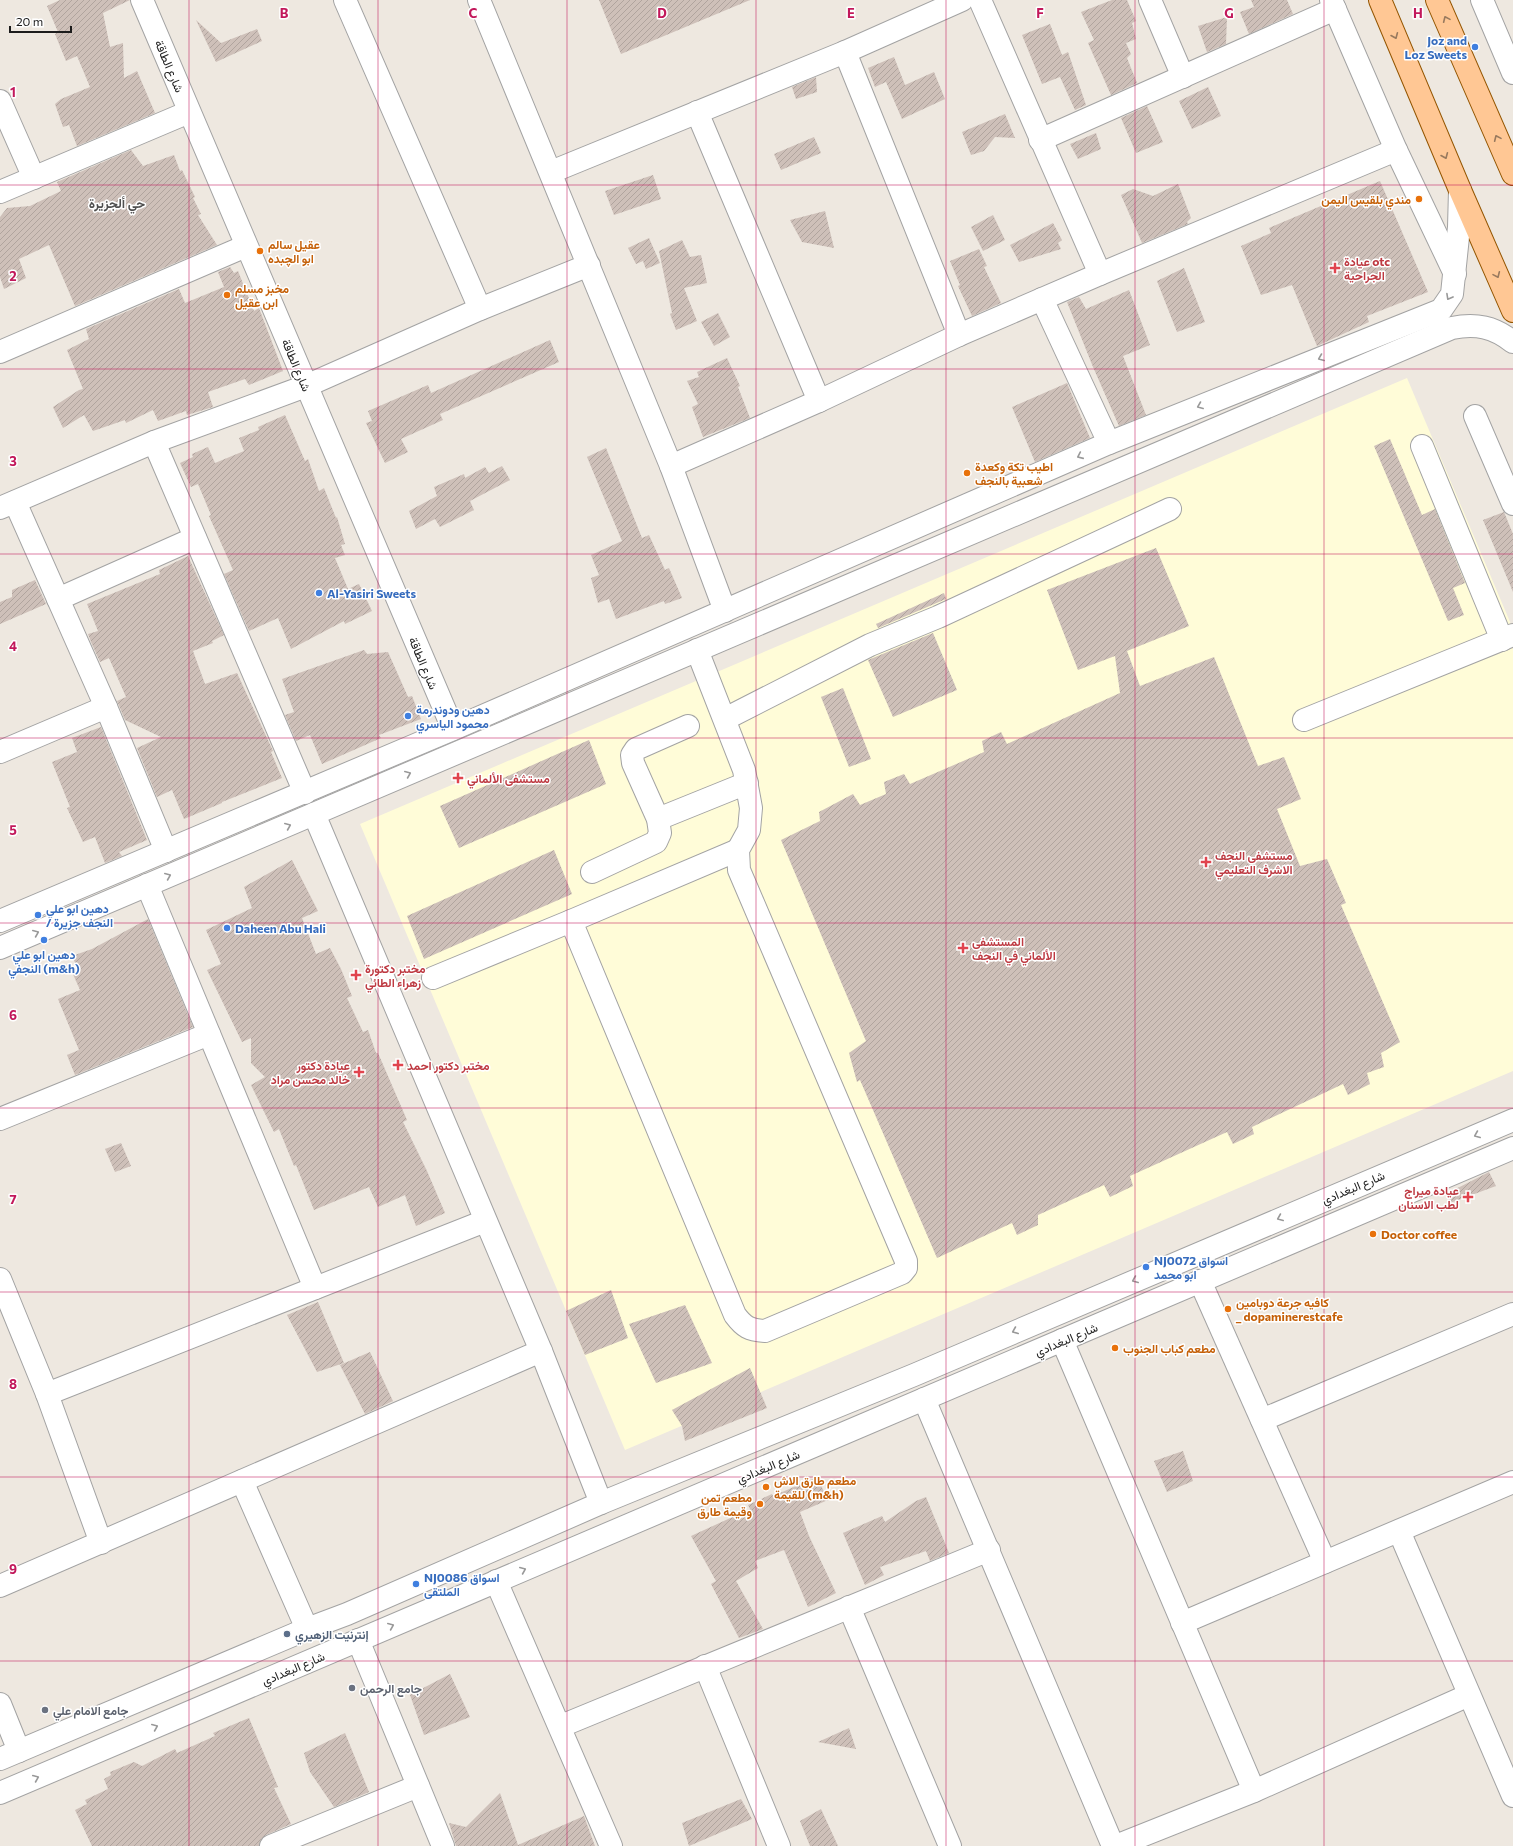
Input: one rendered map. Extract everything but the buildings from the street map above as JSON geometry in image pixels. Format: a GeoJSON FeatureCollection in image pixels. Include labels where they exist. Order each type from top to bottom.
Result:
{"type":"FeatureCollection","features":[{"type":"Feature","properties":{"kind":"main road"},"geometry":{"type":"LineString","coordinates":[[1380,0],[1513,311]]}},
{"type":"Feature","properties":{"kind":"main road"},"geometry":{"type":"LineString","coordinates":[[1437,0],[1513,174]]}},
{"type":"Feature","properties":{"kind":"street","name":"شارع الطاقة"},"geometry":{"type":"LineString","coordinates":[[142,0],[452,729]]}},
{"type":"Feature","properties":{"kind":"street"},"geometry":{"type":"LineString","coordinates":[[346,0],[480,310]]}},
{"type":"Feature","properties":{"kind":"street"},"geometry":{"type":"LineString","coordinates":[[479,0],[671,466],[725,611]]}},
{"type":"Feature","properties":{"kind":"street"},"geometry":{"type":"LineString","coordinates":[[551,172],[845,52],[962,0]]}},
{"type":"Feature","properties":{"kind":"street"},"geometry":{"type":"LineString","coordinates":[[980,0],[1040,140],[1100,274]]}},
{"type":"Feature","properties":{"kind":"street"},"geometry":{"type":"LineString","coordinates":[[1150,0],[1184,77]]}},
{"type":"Feature","properties":{"kind":"street"},"geometry":{"type":"LineString","coordinates":[[1482,0],[1513,73]]}},
{"type":"Feature","properties":{"kind":"street"},"geometry":{"type":"LineString","coordinates":[[1040,140],[1184,77],[1333,5],[1396,150],[1455,274]]}},
{"type":"Feature","properties":{"kind":"street"},"geometry":{"type":"LineString","coordinates":[[845,52],[959,335]]}},
{"type":"Feature","properties":{"kind":"street"},"geometry":{"type":"LineString","coordinates":[[0,101],[34,178]]}},
{"type":"Feature","properties":{"kind":"street"},"geometry":{"type":"LineString","coordinates":[[0,192],[189,112]]}},
{"type":"Feature","properties":{"kind":"street"},"geometry":{"type":"LineString","coordinates":[[697,112],[820,401]]}},
{"type":"Feature","properties":{"kind":"street"},"geometry":{"type":"LineString","coordinates":[[671,466],[820,401],[959,335],[1100,274],[1396,150]]}},
{"type":"Feature","properties":{"kind":"street"},"geometry":{"type":"LineString","coordinates":[[0,921],[305,793],[1109,443],[1441,310],[1452,294],[1459,227],[1460,190]]}},
{"type":"Feature","properties":{"kind":"street"},"geometry":{"type":"LineString","coordinates":[[0,352],[246,246]]}},
{"type":"Feature","properties":{"kind":"street"},"geometry":{"type":"LineString","coordinates":[[166,851],[106,707],[58,599],[8,505],[154,442],[306,386],[480,310],[589,265]]}},
{"type":"Feature","properties":{"kind":"street"},"geometry":{"type":"LineString","coordinates":[[1042,299],[1109,443]]}},
{"type":"Feature","properties":{"kind":"street"},"geometry":{"type":"LineString","coordinates":[[0,948],[1452,328],[1466,325],[1480,325],[1494,329],[1513,342]]}},
{"type":"Feature","properties":{"kind":"street"},"geometry":{"type":"LineString","coordinates":[[1341,350],[1348,359],[1348,372]]}},
{"type":"Feature","properties":{"kind":"street"},"geometry":{"type":"LineString","coordinates":[[1475,416],[1513,504]]}},
{"type":"Feature","properties":{"kind":"street"},"geometry":{"type":"LineString","coordinates":[[154,442],[305,793]]}},
{"type":"Feature","properties":{"kind":"street"},"geometry":{"type":"LineString","coordinates":[[1304,720],[1507,637],[1422,446]]}},
{"type":"Feature","properties":{"kind":"street"},"geometry":{"type":"LineString","coordinates":[[725,719],[870,646],[938,618],[1170,509]]}},
{"type":"Feature","properties":{"kind":"street"},"geometry":{"type":"LineString","coordinates":[[58,599],[195,538]]}},
{"type":"Feature","properties":{"kind":"street"},"geometry":{"type":"LineString","coordinates":[[571,922],[735,1315],[742,1325],[753,1330],[765,1331],[902,1274],[906,1268],[906,1261],[739,870],[738,850],[749,830],[751,808],[747,783],[744,770],[725,719],[697,650]]}},
{"type":"Feature","properties":{"kind":"street"},"geometry":{"type":"LineString","coordinates":[[0,752],[106,707]]}},
{"type":"Feature","properties":{"kind":"street"},"geometry":{"type":"LineString","coordinates":[[592,872],[656,842],[660,833],[658,819],[633,763],[632,755],[636,749],[688,726]]}},
{"type":"Feature","properties":{"kind":"street"},"geometry":{"type":"LineString","coordinates":[[658,819],[747,783]]}},
{"type":"Feature","properties":{"kind":"street"},"geometry":{"type":"LineString","coordinates":[[314,814],[541,1351],[601,1503]]}},
{"type":"Feature","properties":{"kind":"street"},"geometry":{"type":"LineString","coordinates":[[432,978],[571,922],[738,850]]}},
{"type":"Feature","properties":{"kind":"street"},"geometry":{"type":"LineString","coordinates":[[147,885],[315,1288]]}},
{"type":"Feature","properties":{"kind":"street"},"geometry":{"type":"LineString","coordinates":[[0,1119],[209,1034]]}},
{"type":"Feature","properties":{"kind":"street","name":"شارع البغدادي"},"geometry":{"type":"LineString","coordinates":[[9,1755],[307,1629],[346,1614],[601,1503],[914,1375],[1305,1207],[1513,1120]]}},
{"type":"Feature","properties":{"kind":"street","name":"شارع البغدادي"},"geometry":{"type":"LineString","coordinates":[[0,1793],[1513,1148]]}},
{"type":"Feature","properties":{"kind":"street"},"geometry":{"type":"LineString","coordinates":[[1351,1188],[1347,1196],[1348,1202],[1352,1209],[1361,1212]]}},
{"type":"Feature","properties":{"kind":"street"},"geometry":{"type":"LineString","coordinates":[[1305,1207],[1314,1210],[1318,1216],[1319,1223],[1316,1232]]}},
{"type":"Feature","properties":{"kind":"street"},"geometry":{"type":"LineString","coordinates":[[47,1394],[485,1220]]}},
{"type":"Feature","properties":{"kind":"street"},"geometry":{"type":"LineString","coordinates":[[0,1279],[47,1394],[101,1543]]}},
{"type":"Feature","properties":{"kind":"street"},"geometry":{"type":"LineString","coordinates":[[1200,1281],[1325,1562]]}},
{"type":"Feature","properties":{"kind":"street"},"geometry":{"type":"LineString","coordinates":[[1262,1420],[1513,1314]]}},
{"type":"Feature","properties":{"kind":"street"},"geometry":{"type":"LineString","coordinates":[[1062,1340],[1254,1791]]}},
{"type":"Feature","properties":{"kind":"street"},"geometry":{"type":"LineString","coordinates":[[0,1586],[541,1351]]}},
{"type":"Feature","properties":{"kind":"street"},"geometry":{"type":"LineString","coordinates":[[924,1399],[1113,1846]]}},
{"type":"Feature","properties":{"kind":"street"},"geometry":{"type":"LineString","coordinates":[[242,1481],[307,1629]]}},
{"type":"Feature","properties":{"kind":"street"},"geometry":{"type":"LineString","coordinates":[[1182,1623],[1513,1482]]}},
{"type":"Feature","properties":{"kind":"street"},"geometry":{"type":"LineString","coordinates":[[1399,1531],[1513,1796]]}},
{"type":"Feature","properties":{"kind":"street"},"geometry":{"type":"LineString","coordinates":[[560,1726],[989,1550]]}},
{"type":"Feature","properties":{"kind":"street"},"geometry":{"type":"LineString","coordinates":[[442,1572],[438,1583],[439,1592],[444,1598],[452,1600]]}},
{"type":"Feature","properties":{"kind":"street"},"geometry":{"type":"LineString","coordinates":[[496,1581],[611,1846]]}},
{"type":"Feature","properties":{"kind":"street"},"geometry":{"type":"LineString","coordinates":[[409,1586],[418,1592],[421,1598],[418,1615]]}},
{"type":"Feature","properties":{"kind":"street"},"geometry":{"type":"LineString","coordinates":[[849,1607],[950,1846]]}},
{"type":"Feature","properties":{"kind":"street"},"geometry":{"type":"LineString","coordinates":[[358,1640],[443,1846]]}},
{"type":"Feature","properties":{"kind":"street"},"geometry":{"type":"LineString","coordinates":[[705,1666],[779,1846]]}},
{"type":"Feature","properties":{"kind":"street"},"geometry":{"type":"LineString","coordinates":[[1116,1846],[1254,1791],[1469,1694]]}},
{"type":"Feature","properties":{"kind":"street"},"geometry":{"type":"LineString","coordinates":[[0,1704],[9,1755]]}},
{"type":"Feature","properties":{"kind":"street"},"geometry":{"type":"LineString","coordinates":[[280,1844],[418,1786]]}},
{"type":"Feature","properties":{"kind":"shaded area","name":"المستشفى الألماني في النجف"},"geometry":{"type":"Polygon","coordinates":[[[1407,378],[1513,629],[1513,1071],[625,1450],[360,824],[1407,378]]]}},
{"type":"Feature","properties":{"kind":"place","name":"Joz and Loz Sweets"},"geometry":{"type":"Point","coordinates":[1475,47]}},
{"type":"Feature","properties":{"kind":"place","name":"مندي بلقيس اليمن"},"geometry":{"type":"Point","coordinates":[1419,199]}},
{"type":"Feature","properties":{"kind":"place","name":"عقيل سالم ابو الچبده"},"geometry":{"type":"Point","coordinates":[260,251]}},
{"type":"Feature","properties":{"kind":"place","name":"عيادة otc الجراحية"},"geometry":{"type":"Point","coordinates":[1335,268]}},
{"type":"Feature","properties":{"kind":"place","name":"مخبز مسلم ابن عقيل"},"geometry":{"type":"Point","coordinates":[227,295]}},
{"type":"Feature","properties":{"kind":"place","name":"اطيب تكة وكعدة شعبية بالنجف"},"geometry":{"type":"Point","coordinates":[967,473]}},
{"type":"Feature","properties":{"kind":"place","name":"Al-Yasiri Sweets"},"geometry":{"type":"Point","coordinates":[319,593]}},
{"type":"Feature","properties":{"kind":"place","name":"دهين ودوندرمة محمود الياسري"},"geometry":{"type":"Point","coordinates":[408,716]}},
{"type":"Feature","properties":{"kind":"place","name":"مستشفى الألماني"},"geometry":{"type":"Point","coordinates":[458,778]}},
{"type":"Feature","properties":{"kind":"place","name":"مستشفى النجف الاشرف التعليمي"},"geometry":{"type":"Point","coordinates":[1206,862]}},
{"type":"Feature","properties":{"kind":"place","name":"دهين ابو علي / النجف جزيرة"},"geometry":{"type":"Point","coordinates":[38,915]}},
{"type":"Feature","properties":{"kind":"place","name":"Daheen Abu Hali"},"geometry":{"type":"Point","coordinates":[227,928]}},
{"type":"Feature","properties":{"kind":"place","name":"دهين ابو علي النجفي (m&h)"},"geometry":{"type":"Point","coordinates":[44,940]}},
{"type":"Feature","properties":{"kind":"place","name":"المستشفى الألماني في النجف"},"geometry":{"type":"Point","coordinates":[963,948]}},
{"type":"Feature","properties":{"kind":"place","name":"مختبر دكتورة زهراء الطائي"},"geometry":{"type":"Point","coordinates":[356,975]}},
{"type":"Feature","properties":{"kind":"place","name":"مختبر دكتور احمد"},"geometry":{"type":"Point","coordinates":[398,1065]}},
{"type":"Feature","properties":{"kind":"place","name":"عيادة دكتور خالد محسن مراد"},"geometry":{"type":"Point","coordinates":[359,1072]}},
{"type":"Feature","properties":{"kind":"place","name":"عيادة ميراج لطب الاسنان"},"geometry":{"type":"Point","coordinates":[1468,1197]}},
{"type":"Feature","properties":{"kind":"place","name":"Doctor coffee"},"geometry":{"type":"Point","coordinates":[1373,1234]}},
{"type":"Feature","properties":{"kind":"place","name":"NJ0072 اسواق ابو محمد"},"geometry":{"type":"Point","coordinates":[1146,1267]}},
{"type":"Feature","properties":{"kind":"place","name":"كافيه جرعة دوبامين _ dopaminerestcafe"},"geometry":{"type":"Point","coordinates":[1228,1309]}},
{"type":"Feature","properties":{"kind":"place","name":"مطعم كباب الجنوب"},"geometry":{"type":"Point","coordinates":[1115,1348]}},
{"type":"Feature","properties":{"kind":"place","name":"مطعم طارق الاش للقيمة (m&h)"},"geometry":{"type":"Point","coordinates":[766,1487]}},
{"type":"Feature","properties":{"kind":"place","name":"مطعم تمن وقيمة طارق"},"geometry":{"type":"Point","coordinates":[760,1504]}},
{"type":"Feature","properties":{"kind":"place","name":"NJ0086 اسواق الملتقى"},"geometry":{"type":"Point","coordinates":[416,1584]}},
{"type":"Feature","properties":{"kind":"place","name":"إنترنيت الزهيري"},"geometry":{"type":"Point","coordinates":[287,1634]}},
{"type":"Feature","properties":{"kind":"place","name":"جامع الرحمن"},"geometry":{"type":"Point","coordinates":[352,1688]}},
{"type":"Feature","properties":{"kind":"place","name":"جامع الامام علي"},"geometry":{"type":"Point","coordinates":[45,1710]}},
{"type":"Feature","properties":{"kind":"district","name":"حي ألجزيرة"},"geometry":{"type":"Point","coordinates":[117,203]}}]}
